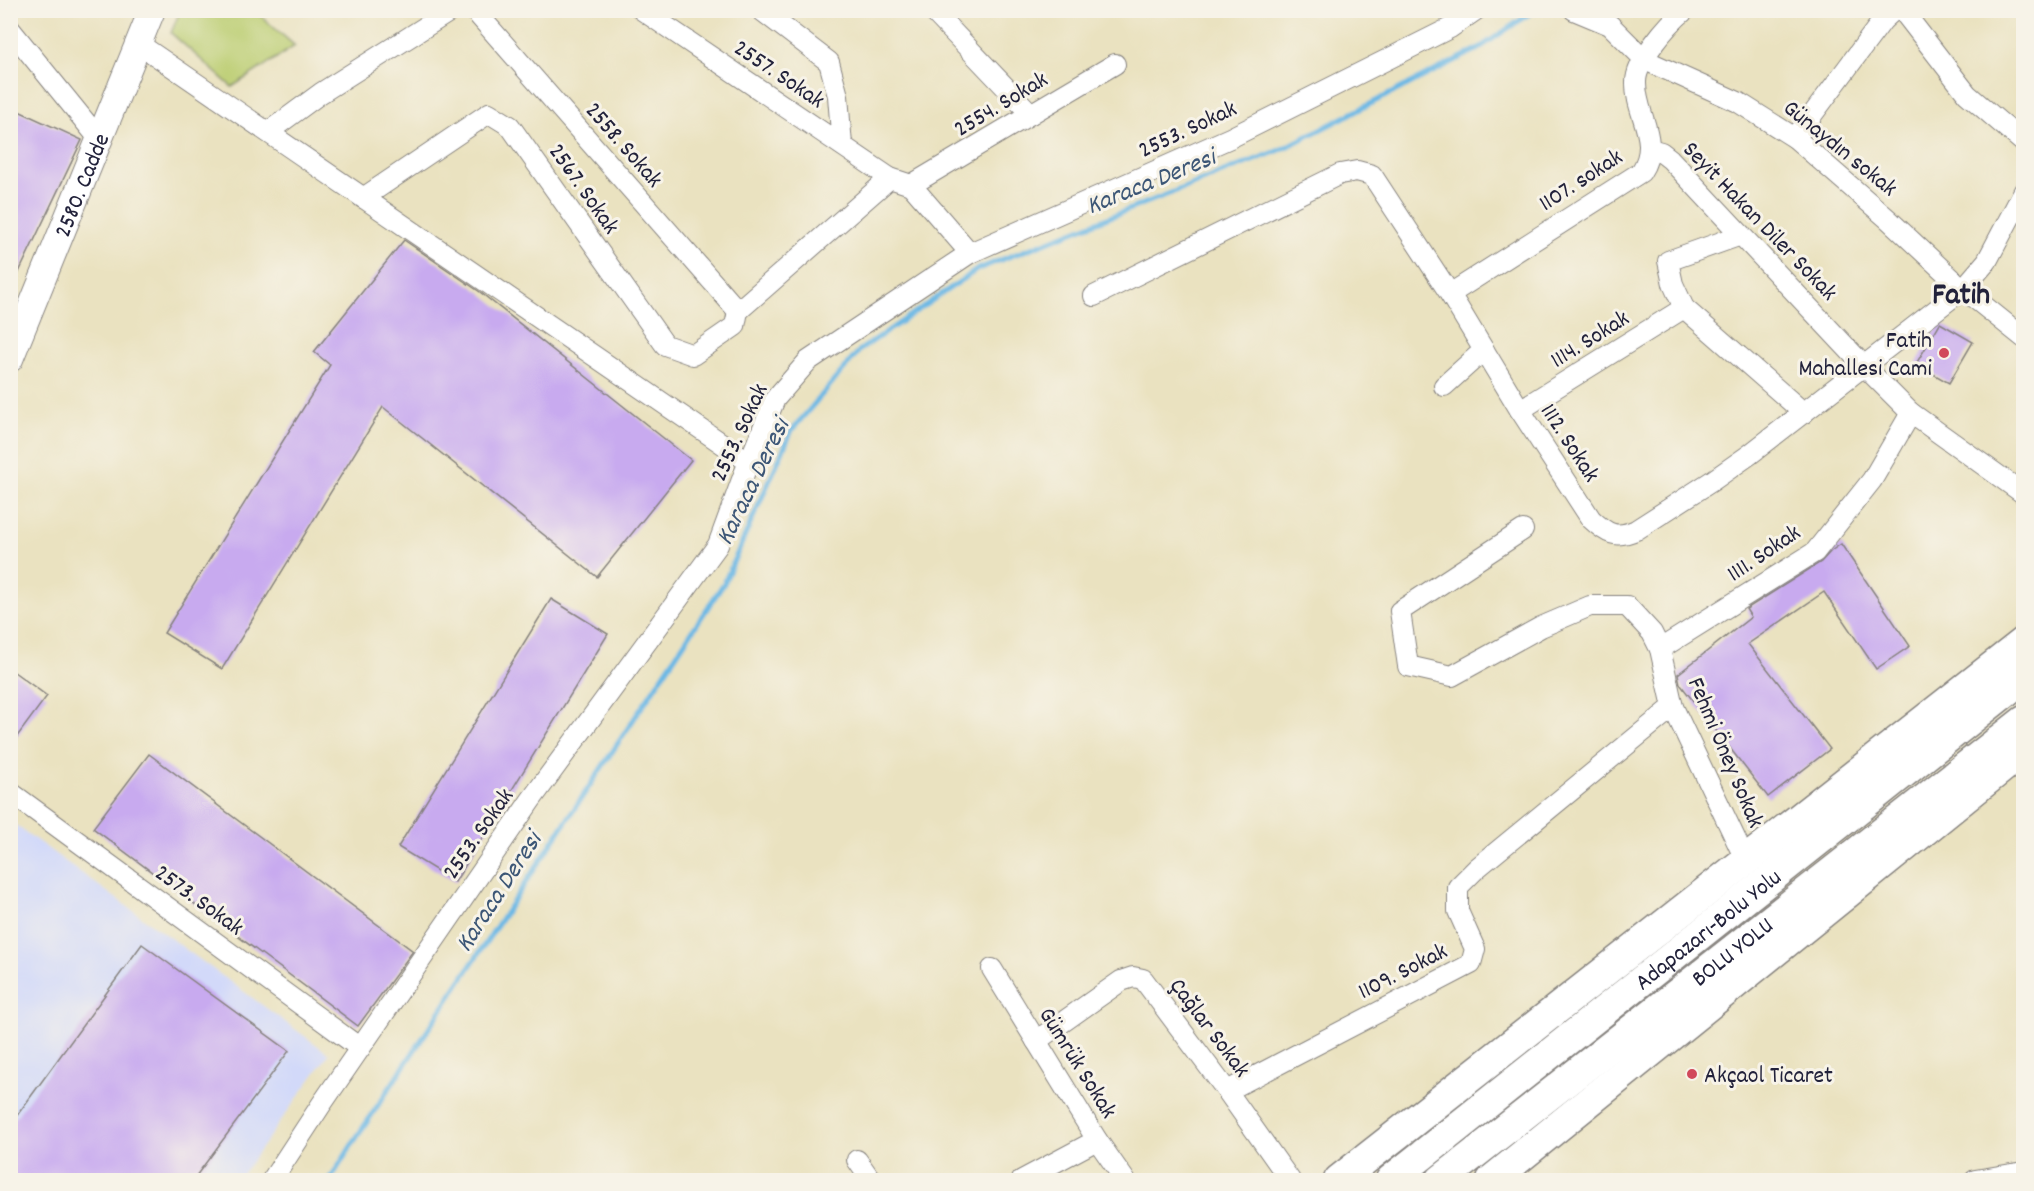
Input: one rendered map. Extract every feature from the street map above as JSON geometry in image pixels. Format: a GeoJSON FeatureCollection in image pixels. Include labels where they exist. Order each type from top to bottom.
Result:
{"type":"FeatureCollection","features":[{"type":"Feature","properties":{"kind":"highway"},"geometry":{"type":"LineString","coordinates":[[1340,1180],[1745,859],[2024,642]]}},
{"type":"Feature","properties":{"kind":"highway","name":"Adapazarı-Bolu Yolu"},"geometry":{"type":"LineString","coordinates":[[1391,1180],[2024,677]]}},
{"type":"Feature","properties":{"kind":"highway","name":"BOLU YOLU"},"geometry":{"type":"LineString","coordinates":[[1441,1180],[2024,720]]}},
{"type":"Feature","properties":{"kind":"highway"},"geometry":{"type":"LineString","coordinates":[[1492,1180],[2024,750]]}},
{"type":"Feature","properties":{"kind":"main road","name":"2580. Cadde"},"geometry":{"type":"LineString","coordinates":[[10,359],[152,10]]}},
{"type":"Feature","properties":{"kind":"street"},"geometry":{"type":"LineString","coordinates":[[268,132],[321,93],[452,10]]}},
{"type":"Feature","properties":{"kind":"street","name":"2558. Sokak"},"geometry":{"type":"LineString","coordinates":[[474,10],[738,311]]}},
{"type":"Feature","properties":{"kind":"street","name":"2557. Sokak"},"geometry":{"type":"LineString","coordinates":[[642,10],[890,178]]}},
{"type":"Feature","properties":{"kind":"street"},"geometry":{"type":"LineString","coordinates":[[761,10],[829,62],[838,96],[842,145]]}},
{"type":"Feature","properties":{"kind":"street"},"geometry":{"type":"LineString","coordinates":[[932,10],[1031,114]]}},
{"type":"Feature","properties":{"kind":"street","name":"2553. Sokak"},"geometry":{"type":"LineString","coordinates":[[272,1180],[531,800],[718,545],[775,399],[808,361],[970,253],[1230,138],[1450,27],[1476,10]]}},
{"type":"Feature","properties":{"kind":"street"},"geometry":{"type":"LineString","coordinates":[[1644,60],[1659,37],[1685,10]]}},
{"type":"Feature","properties":{"kind":"street"},"geometry":{"type":"LineString","coordinates":[[1795,138],[1883,20],[1894,10]]}},
{"type":"Feature","properties":{"kind":"street"},"geometry":{"type":"LineString","coordinates":[[1902,10],[1967,94],[2024,143]]}},
{"type":"Feature","properties":{"kind":"street","name":"Günaydın sokak"},"geometry":{"type":"LineString","coordinates":[[1574,11],[1610,25],[1644,60],[1738,102],[1767,118],[1795,138],[1888,219],[1963,289],[2024,338]]}},
{"type":"Feature","properties":{"kind":"street"},"geometry":{"type":"LineString","coordinates":[[10,28],[100,140]]}},
{"type":"Feature","properties":{"kind":"street"},"geometry":{"type":"LineString","coordinates":[[139,44],[749,462]]}},
{"type":"Feature","properties":{"kind":"street","name":"1107. sokak"},"geometry":{"type":"LineString","coordinates":[[1450,294],[1641,172],[1650,149],[1636,83],[1637,74],[1644,60]]}},
{"type":"Feature","properties":{"kind":"street","name":"2554. Sokak"},"geometry":{"type":"LineString","coordinates":[[911,185],[1115,64]]}},
{"type":"Feature","properties":{"kind":"street","name":"2567. Sokak"},"geometry":{"type":"LineString","coordinates":[[363,198],[489,113],[510,126],[665,345],[693,356],[735,326],[738,311]]}},
{"type":"Feature","properties":{"kind":"street","name":"Seyit Hakan Diler Sokak"},"geometry":{"type":"LineString","coordinates":[[1650,149],[1670,159],[1911,413],[2024,494]]}},
{"type":"Feature","properties":{"kind":"street","name":"1112. Sokak"},"geometry":{"type":"LineString","coordinates":[[1094,296],[1340,174],[1357,171],[1372,176],[1450,294],[1520,410],[1591,519],[1612,534],[1624,535],[1636,530],[1712,482],[1963,289],[1987,261],[2024,191]]}},
{"type":"Feature","properties":{"kind":"street"},"geometry":{"type":"LineString","coordinates":[[738,311],[890,178],[911,185],[970,253]]}},
{"type":"Feature","properties":{"kind":"street"},"geometry":{"type":"LineString","coordinates":[[1741,235],[1668,261],[1673,284],[1684,308],[1804,412]]}},
{"type":"Feature","properties":{"kind":"street","name":"1114. Sokak"},"geometry":{"type":"LineString","coordinates":[[1520,410],[1684,308]]}},
{"type":"Feature","properties":{"kind":"street"},"geometry":{"type":"LineString","coordinates":[[1444,386],[1484,350]]}},
{"type":"Feature","properties":{"kind":"street","name":"1111. Sokak"},"geometry":{"type":"LineString","coordinates":[[1660,648],[1815,552],[1872,480],[1911,413]]}},
{"type":"Feature","properties":{"kind":"street","name":"Fehmi Öney Sokak"},"geometry":{"type":"LineString","coordinates":[[1523,530],[1400,611],[1408,666],[1452,676],[1541,627],[1590,606],[1627,606],[1652,633],[1660,648],[1673,707],[1745,859]]}},
{"type":"Feature","properties":{"kind":"street","name":"1109. Sokak"},"geometry":{"type":"LineString","coordinates":[[1227,1091],[1471,964],[1476,949],[1458,911],[1458,887],[1477,868],[1673,707]]}},
{"type":"Feature","properties":{"kind":"street","name":"2573. Sokak"},"geometry":{"type":"LineString","coordinates":[[10,792],[360,1048]]}},
{"type":"Feature","properties":{"kind":"street","name":"Gümrük Sokak"},"geometry":{"type":"LineString","coordinates":[[992,969],[1097,1140],[1125,1180]]}},
{"type":"Feature","properties":{"kind":"street","name":"Çağlar Sokak"},"geometry":{"type":"LineString","coordinates":[[1036,1041],[1121,981],[1138,977],[1147,982],[1290,1180]]}},
{"type":"Feature","properties":{"kind":"street"},"geometry":{"type":"LineString","coordinates":[[1022,1180],[1097,1140]]}},
{"type":"Feature","properties":{"kind":"street"},"geometry":{"type":"LineString","coordinates":[[856,1160],[871,1180]]}},
{"type":"Feature","properties":{"kind":"street"},"geometry":{"type":"LineString","coordinates":[[1975,1180],[2024,1172]]}},
{"type":"Feature","properties":{"kind":"shaded area"},"geometry":{"type":"Polygon","coordinates":[[[10,821],[329,1054],[238,1180],[11,1180],[10,821]]]}},
{"type":"Feature","properties":{"kind":"green space"},"geometry":{"type":"Polygon","coordinates":[[[180,11],[255,11],[295,46],[232,87],[171,33],[180,11]]]}},
{"type":"Feature","properties":{"kind":"building"},"geometry":{"type":"Polygon","coordinates":[[[10,107],[82,140],[10,291],[10,107]]]}},
{"type":"Feature","properties":{"kind":"building"},"geometry":{"type":"Polygon","coordinates":[[[404,240],[480,292],[691,460],[597,577],[383,407],[222,669],[164,633],[330,365],[314,352],[404,240]]]}},
{"type":"Feature","properties":{"kind":"building","name":"Fatih Mahallesi Cami"},"geometry":{"type":"Polygon","coordinates":[[[1940,323],[1973,342],[1949,383],[1916,364],[1940,323]]]}},
{"type":"Feature","properties":{"kind":"building"},"geometry":{"type":"Polygon","coordinates":[[[1841,544],[1910,646],[1876,669],[1824,592],[1748,644],[1830,749],[1768,797],[1680,684],[1678,674],[1751,617],[1746,609],[1821,562],[1841,544]]]}},
{"type":"Feature","properties":{"kind":"building"},"geometry":{"type":"Polygon","coordinates":[[[551,599],[608,634],[455,882],[398,847],[551,599]]]}},
{"type":"Feature","properties":{"kind":"building"},"geometry":{"type":"Polygon","coordinates":[[[10,669],[47,696],[10,746],[10,669]]]}},
{"type":"Feature","properties":{"kind":"building"},"geometry":{"type":"Polygon","coordinates":[[[149,754],[413,951],[358,1026],[93,828],[149,754]]]}},
{"type":"Feature","properties":{"kind":"building"},"geometry":{"type":"Polygon","coordinates":[[[142,944],[289,1051],[193,1180],[10,1180],[10,1125],[142,944]]]}},
{"type":"Feature","properties":{"kind":"waterway","name":"Karaca Deresi"},"geometry":{"type":"LineString","coordinates":[[330,1180],[724,583],[792,430],[860,350],[978,269],[1280,150],[1478,49],[1535,10]]}},
{"type":"Feature","properties":{"kind":"place","name":"Fatih Mahallesi Cami"},"geometry":{"type":"Point","coordinates":[1944,353]}},
{"type":"Feature","properties":{"kind":"place","name":"Akçaol Ticaret"},"geometry":{"type":"Point","coordinates":[1692,1074]}},
{"type":"Feature","properties":{"kind":"district","name":"Fatih"},"geometry":{"type":"Point","coordinates":[1961,293]}}]}
